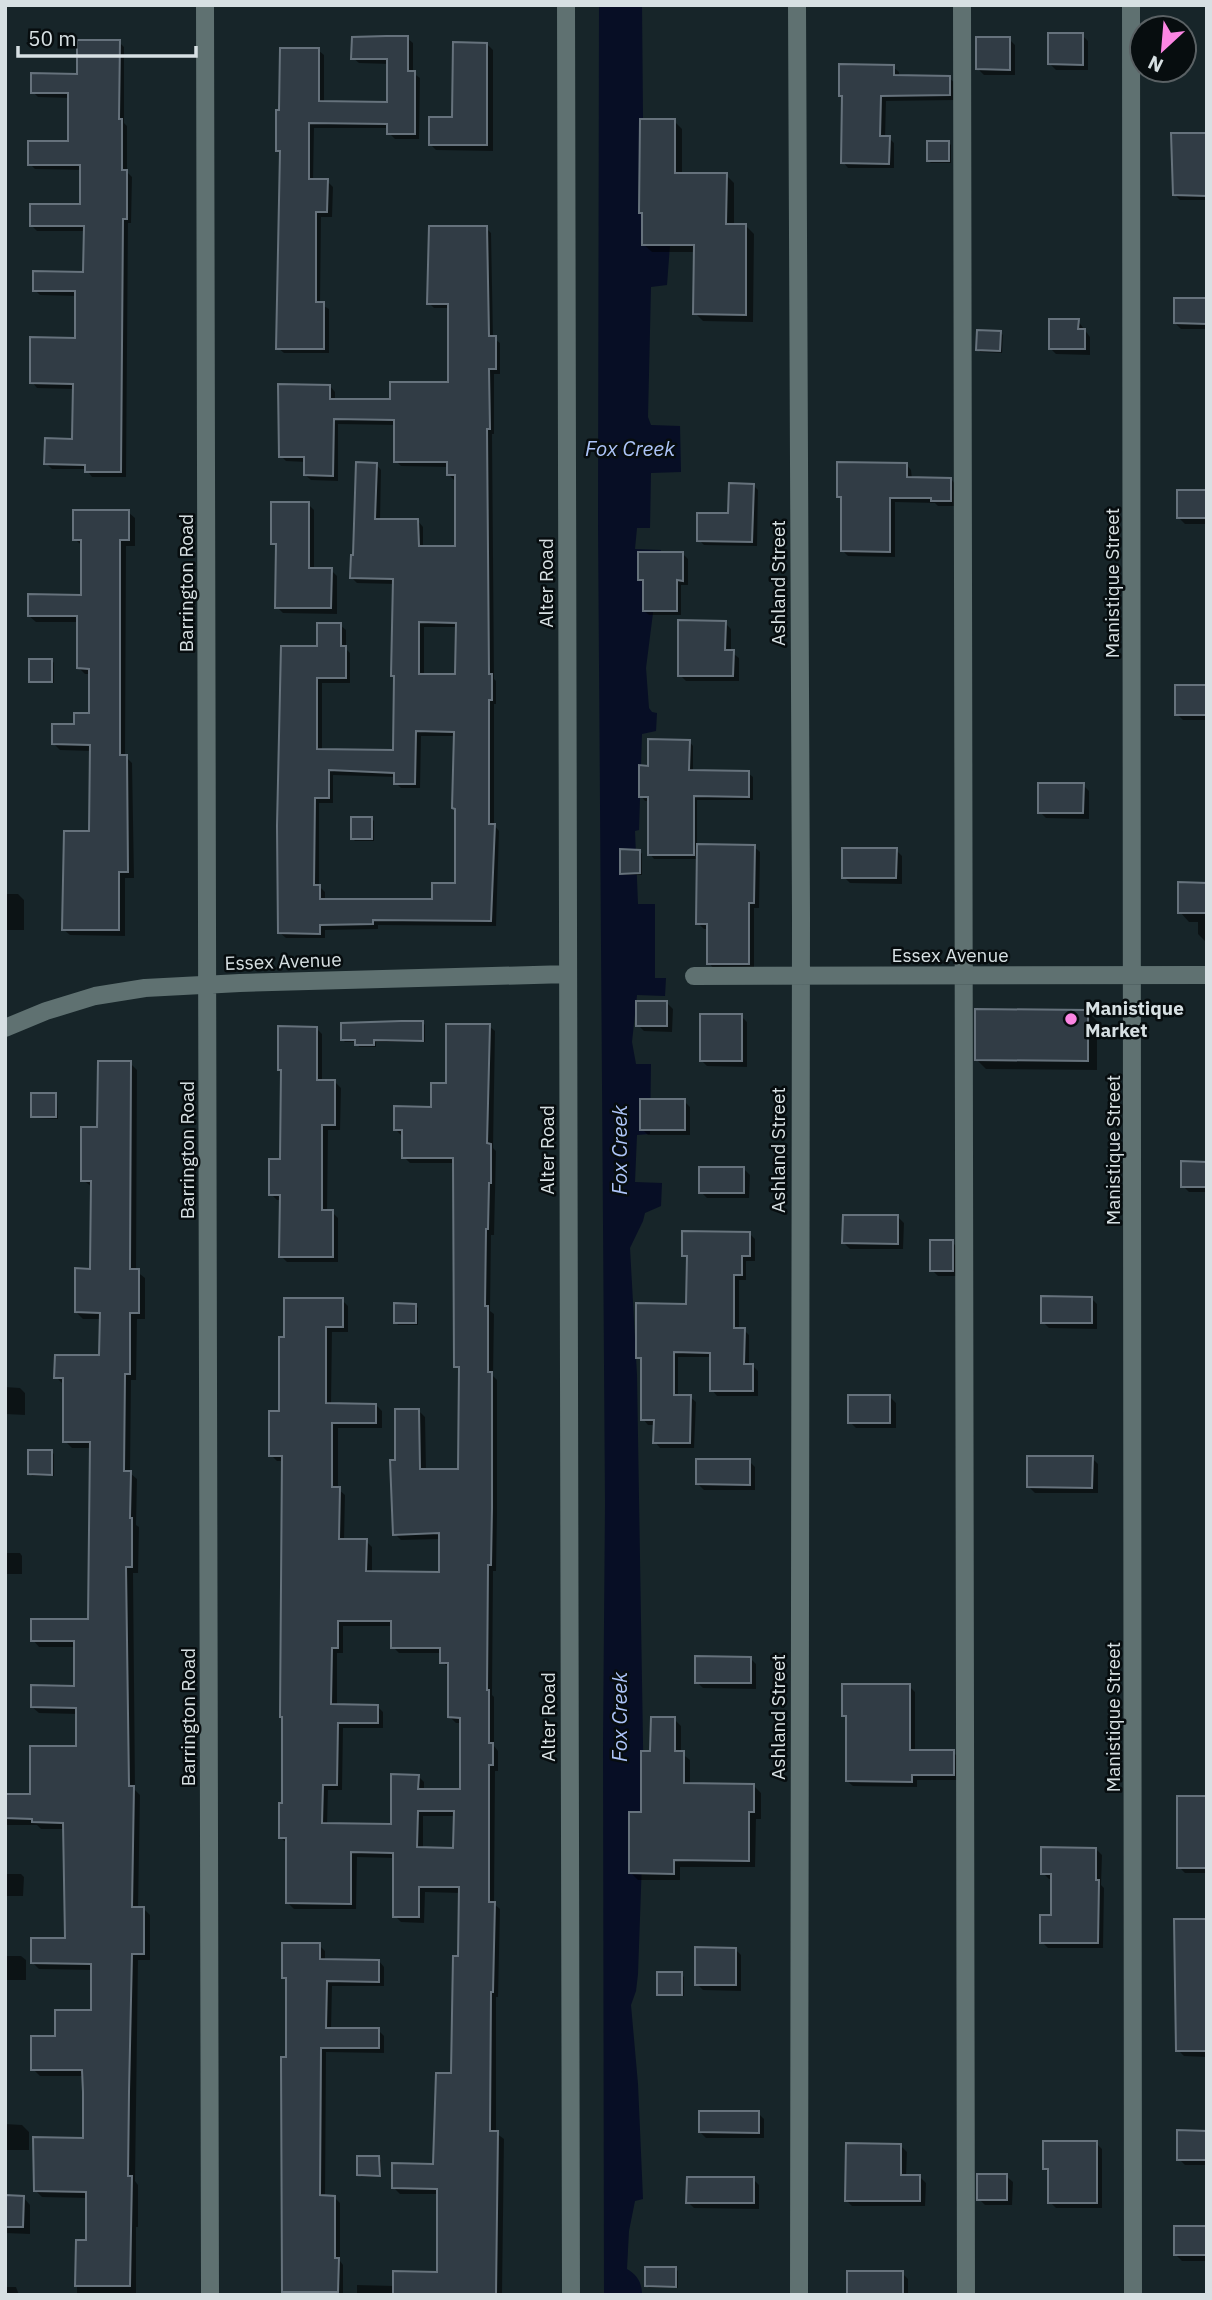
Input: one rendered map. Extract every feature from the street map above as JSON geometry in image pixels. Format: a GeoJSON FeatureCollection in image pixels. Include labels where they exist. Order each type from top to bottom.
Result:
{"type":"FeatureCollection","features":[{"type":"Feature","properties":{"kind":"street","name":"Barrington Road"},"geometry":{"type":"LineString","coordinates":[[205,5],[210,2295]]}},
{"type":"Feature","properties":{"kind":"street","name":"Alter Road"},"geometry":{"type":"LineString","coordinates":[[566,5],[570,2295]]}},
{"type":"Feature","properties":{"kind":"street","name":"Ashland Street"},"geometry":{"type":"LineString","coordinates":[[797,5],[800,976],[799,2295]]}},
{"type":"Feature","properties":{"kind":"street"},"geometry":{"type":"LineString","coordinates":[[962,5],[966,2295]]}},
{"type":"Feature","properties":{"kind":"street","name":"Manistique Street"},"geometry":{"type":"LineString","coordinates":[[1131,5],[1134,975],[1133,2295]]}},
{"type":"Feature","properties":{"kind":"street","name":"Essex Avenue"},"geometry":{"type":"LineString","coordinates":[[5,1028],[46,1011],[95,996],[145,988],[568,974]]}},
{"type":"Feature","properties":{"kind":"street","name":"Essex Avenue"},"geometry":{"type":"LineString","coordinates":[[694,976],[1207,975]]}},
{"type":"Feature","properties":{"kind":"water","name":"Fox Creek"},"geometry":{"type":"Polygon","coordinates":[[[599,5],[642,5],[643,118],[640,119],[638,213],[675,214],[674,219],[641,219],[641,245],[670,245],[667,285],[651,287],[648,417],[651,425],[680,426],[681,472],[651,473],[650,528],[637,528],[635,549],[661,550],[646,668],[649,708],[657,713],[656,731],[642,734],[639,830],[635,831],[638,904],[655,904],[655,978],[666,978],[665,996],[637,995],[632,1042],[636,1064],[651,1064],[650,1134],[637,1135],[635,1182],[662,1183],[661,1206],[645,1213],[630,1248],[637,1375],[644,1804],[638,1974],[631,2005],[638,2084],[643,2199],[635,2201],[629,2231],[627,2269],[638,2279],[642,2295],[604,2295],[605,1504],[598,524],[599,5]]]}},
{"type":"Feature","properties":{"kind":"building"},"geometry":{"type":"Polygon","coordinates":[[[1048,33],[1083,33],[1083,65],[1048,64],[1048,33]]]}},
{"type":"Feature","properties":{"kind":"building"},"geometry":{"type":"Polygon","coordinates":[[[408,36],[408,71],[415,71],[415,134],[387,134],[387,124],[309,123],[309,179],[328,179],[327,212],[316,212],[316,302],[324,302],[324,349],[276,349],[280,151],[276,151],[276,110],[279,110],[280,48],[319,48],[319,101],[387,102],[387,59],[351,59],[352,37],[408,36]]]}},
{"type":"Feature","properties":{"kind":"building"},"geometry":{"type":"Polygon","coordinates":[[[976,37],[1010,37],[1010,70],[976,69],[976,37]]]}},
{"type":"Feature","properties":{"kind":"building"},"geometry":{"type":"Polygon","coordinates":[[[77,40],[120,40],[119,119],[122,119],[122,170],[127,170],[127,219],[123,219],[121,472],[85,472],[85,465],[44,464],[45,438],[72,439],[73,384],[30,383],[30,337],[75,338],[75,291],[33,291],[33,271],[83,272],[84,226],[30,226],[30,204],[80,204],[80,165],[28,165],[28,141],[68,141],[68,93],[31,93],[31,73],[77,74],[77,40]]]}},
{"type":"Feature","properties":{"kind":"building"},"geometry":{"type":"Polygon","coordinates":[[[453,42],[487,43],[487,145],[429,145],[429,117],[452,117],[453,42]]]}},
{"type":"Feature","properties":{"kind":"building"},"geometry":{"type":"Polygon","coordinates":[[[839,64],[894,65],[894,75],[950,76],[950,95],[881,96],[880,136],[890,136],[889,164],[841,163],[842,96],[839,96],[839,64]]]}},
{"type":"Feature","properties":{"kind":"building"},"geometry":{"type":"Polygon","coordinates":[[[640,119],[675,119],[675,173],[727,173],[726,224],[746,224],[746,315],[693,314],[694,245],[642,245],[642,213],[639,213],[640,119]]]}},
{"type":"Feature","properties":{"kind":"building"},"geometry":{"type":"Polygon","coordinates":[[[1171,133],[1207,133],[1207,196],[1173,195],[1171,133]]]}},
{"type":"Feature","properties":{"kind":"building"},"geometry":{"type":"Polygon","coordinates":[[[927,141],[949,141],[949,161],[927,161],[927,141]]]}},
{"type":"Feature","properties":{"kind":"building"},"geometry":{"type":"Polygon","coordinates":[[[429,226],[487,226],[489,336],[496,336],[496,369],[489,369],[490,429],[487,429],[489,674],[492,674],[492,700],[489,700],[489,824],[495,824],[491,921],[373,920],[373,924],[320,925],[320,934],[278,933],[277,826],[281,646],[317,646],[317,623],[341,623],[341,646],[346,646],[346,678],[317,678],[317,749],[393,750],[393,579],[350,578],[356,462],[377,463],[375,519],[418,519],[419,546],[455,546],[455,475],[447,475],[447,462],[394,462],[394,420],[334,419],[333,476],[304,475],[304,457],[279,457],[278,384],[330,385],[330,399],[390,399],[390,382],[448,382],[448,304],[427,304],[429,226]],[[419,622],[419,674],[455,674],[456,623],[419,622]],[[416,731],[415,784],[394,784],[394,773],[329,770],[329,798],[315,798],[314,885],[320,885],[320,899],[432,899],[432,883],[455,883],[455,809],[452,808],[454,732],[416,731]]]}},
{"type":"Feature","properties":{"kind":"building"},"geometry":{"type":"Polygon","coordinates":[[[1174,298],[1207,298],[1207,324],[1174,323],[1174,298]]]}},
{"type":"Feature","properties":{"kind":"building"},"geometry":{"type":"Polygon","coordinates":[[[1049,319],[1079,319],[1078,329],[1085,329],[1085,349],[1049,349],[1049,319]]]}},
{"type":"Feature","properties":{"kind":"building"},"geometry":{"type":"Polygon","coordinates":[[[977,330],[1001,331],[1000,351],[976,350],[977,330]]]}},
{"type":"Feature","properties":{"kind":"building"},"geometry":{"type":"Polygon","coordinates":[[[837,462],[907,463],[907,477],[951,478],[951,501],[890,498],[890,552],[841,551],[841,497],[837,497],[837,462]]]}},
{"type":"Feature","properties":{"kind":"building"},"geometry":{"type":"Polygon","coordinates":[[[729,483],[754,484],[752,542],[697,541],[697,513],[728,513],[729,483]]]}},
{"type":"Feature","properties":{"kind":"building"},"geometry":{"type":"Polygon","coordinates":[[[1177,490],[1207,490],[1207,518],[1177,518],[1177,490]]]}},
{"type":"Feature","properties":{"kind":"building"},"geometry":{"type":"Polygon","coordinates":[[[271,502],[309,502],[309,568],[332,568],[331,608],[275,608],[276,544],[271,544],[271,502]]]}},
{"type":"Feature","properties":{"kind":"building"},"geometry":{"type":"Polygon","coordinates":[[[73,510],[129,510],[129,540],[120,540],[120,755],[127,755],[128,872],[119,872],[119,930],[62,930],[64,831],[89,831],[90,745],[52,744],[52,724],[74,724],[74,713],[89,713],[89,669],[77,668],[77,616],[28,616],[28,594],[81,595],[81,540],[73,540],[73,510]]]}},
{"type":"Feature","properties":{"kind":"building"},"geometry":{"type":"Polygon","coordinates":[[[638,552],[683,552],[683,581],[677,580],[677,611],[643,611],[643,580],[638,580],[638,552]]]}},
{"type":"Feature","properties":{"kind":"building"},"geometry":{"type":"Polygon","coordinates":[[[678,620],[726,621],[725,650],[734,650],[733,676],[678,676],[678,620]]]}},
{"type":"Feature","properties":{"kind":"building"},"geometry":{"type":"Polygon","coordinates":[[[29,659],[52,659],[52,682],[29,682],[29,659]]]}},
{"type":"Feature","properties":{"kind":"building"},"geometry":{"type":"Polygon","coordinates":[[[1175,685],[1207,685],[1207,715],[1175,715],[1175,685]]]}},
{"type":"Feature","properties":{"kind":"building"},"geometry":{"type":"Polygon","coordinates":[[[648,739],[690,740],[689,770],[749,771],[749,797],[694,796],[694,855],[648,855],[648,797],[639,797],[639,765],[648,766],[648,739]]]}},
{"type":"Feature","properties":{"kind":"building"},"geometry":{"type":"Polygon","coordinates":[[[1038,783],[1084,783],[1083,813],[1038,813],[1038,783]]]}},
{"type":"Feature","properties":{"kind":"building"},"geometry":{"type":"Polygon","coordinates":[[[351,817],[372,817],[372,839],[351,839],[351,817]]]}},
{"type":"Feature","properties":{"kind":"building"},"geometry":{"type":"Polygon","coordinates":[[[697,844],[755,845],[754,903],[749,903],[749,964],[707,964],[707,924],[696,924],[697,844]]]}},
{"type":"Feature","properties":{"kind":"building"},"geometry":{"type":"Polygon","coordinates":[[[842,848],[897,848],[896,878],[842,878],[842,848]]]}},
{"type":"Feature","properties":{"kind":"building"},"geometry":{"type":"Polygon","coordinates":[[[620,849],[640,850],[640,873],[620,874],[620,849]]]}},
{"type":"Feature","properties":{"kind":"building"},"geometry":{"type":"Polygon","coordinates":[[[1178,882],[1207,883],[1207,913],[1178,913],[1178,882]]]}},
{"type":"Feature","properties":{"kind":"building"},"geometry":{"type":"Polygon","coordinates":[[[636,1001],[667,1001],[667,1026],[636,1026],[636,1001]]]}},
{"type":"Feature","properties":{"kind":"building"},"geometry":{"type":"Polygon","coordinates":[[[975,1009],[1088,1010],[1088,1061],[975,1060],[975,1009]]]}},
{"type":"Feature","properties":{"kind":"building"},"geometry":{"type":"Polygon","coordinates":[[[700,1014],[742,1014],[742,1061],[700,1061],[700,1014]]]}},
{"type":"Feature","properties":{"kind":"building"},"geometry":{"type":"Polygon","coordinates":[[[423,1021],[423,1041],[374,1040],[374,1045],[355,1045],[355,1040],[341,1040],[341,1023],[423,1021]]]}},
{"type":"Feature","properties":{"kind":"building"},"geometry":{"type":"Polygon","coordinates":[[[446,1024],[490,1024],[487,1143],[491,1144],[491,1183],[486,1229],[485,1306],[488,1306],[488,1372],[492,1372],[492,1508],[491,1565],[488,1565],[487,1690],[489,1743],[493,1743],[493,1765],[489,1765],[489,1902],[495,1902],[490,2131],[498,2131],[496,2295],[393,2295],[393,2271],[437,2272],[437,2189],[392,2188],[392,2163],[433,2164],[436,2073],[451,2073],[453,1956],[458,1956],[459,1887],[419,1887],[419,1917],[393,1917],[393,1853],[351,1852],[351,1904],[286,1903],[286,1838],[279,1838],[279,1803],[282,1803],[282,1456],[269,1456],[269,1411],[279,1411],[279,1337],[284,1337],[284,1298],[343,1298],[343,1327],[326,1327],[326,1403],[376,1404],[376,1423],[332,1423],[332,1487],[340,1487],[339,1539],[367,1539],[366,1571],[439,1572],[439,1533],[393,1535],[390,1460],[395,1460],[395,1409],[419,1409],[420,1469],[458,1469],[459,1367],[454,1367],[453,1158],[402,1158],[402,1130],[394,1130],[394,1106],[431,1107],[431,1083],[446,1083],[446,1024]],[[338,1621],[338,1648],[332,1648],[331,1704],[378,1705],[378,1723],[338,1723],[337,1785],[323,1785],[322,1823],[391,1824],[391,1774],[419,1775],[418,1789],[460,1789],[460,1718],[448,1717],[448,1663],[440,1663],[440,1648],[391,1648],[391,1621],[338,1621]],[[418,1811],[417,1847],[453,1848],[454,1811],[418,1811]]]}},
{"type":"Feature","properties":{"kind":"building"},"geometry":{"type":"Polygon","coordinates":[[[278,1026],[317,1027],[317,1080],[335,1080],[335,1125],[322,1125],[322,1210],[333,1210],[333,1257],[279,1257],[280,1195],[269,1195],[269,1159],[280,1159],[281,1070],[278,1070],[278,1026]]]}},
{"type":"Feature","properties":{"kind":"building"},"geometry":{"type":"Polygon","coordinates":[[[98,1061],[131,1061],[130,1269],[139,1269],[139,1313],[130,1313],[130,1374],[125,1374],[124,1471],[131,1471],[132,1518],[132,1567],[126,1567],[129,1786],[134,1786],[132,1907],[144,1907],[144,1954],[132,1954],[128,2176],[132,2176],[130,2286],[75,2286],[76,2240],[86,2240],[86,2192],[34,2191],[33,2137],[83,2138],[83,2092],[82,2070],[31,2070],[31,2036],[55,2036],[55,2010],[91,2010],[91,1964],[31,1963],[31,1938],[65,1938],[63,1823],[5,1818],[5,1794],[30,1794],[30,1746],[76,1746],[76,1708],[31,1707],[31,1685],[74,1686],[74,1641],[31,1641],[31,1619],[88,1619],[90,1442],[63,1442],[63,1378],[54,1378],[55,1355],[99,1355],[100,1313],[75,1312],[75,1268],[90,1269],[91,1181],[81,1181],[81,1127],[97,1127],[98,1061]]]}},
{"type":"Feature","properties":{"kind":"building"},"geometry":{"type":"Polygon","coordinates":[[[31,1093],[56,1093],[56,1117],[31,1117],[31,1093]]]}},
{"type":"Feature","properties":{"kind":"building"},"geometry":{"type":"Polygon","coordinates":[[[640,1099],[685,1099],[685,1130],[640,1130],[640,1099]]]}},
{"type":"Feature","properties":{"kind":"building"},"geometry":{"type":"Polygon","coordinates":[[[1181,1161],[1207,1162],[1207,1187],[1181,1187],[1181,1161]]]}},
{"type":"Feature","properties":{"kind":"building"},"geometry":{"type":"Polygon","coordinates":[[[699,1167],[744,1167],[744,1193],[699,1193],[699,1167]]]}},
{"type":"Feature","properties":{"kind":"building"},"geometry":{"type":"Polygon","coordinates":[[[843,1215],[898,1215],[898,1244],[842,1243],[843,1215]]]}},
{"type":"Feature","properties":{"kind":"building"},"geometry":{"type":"Polygon","coordinates":[[[682,1231],[750,1232],[750,1256],[742,1256],[742,1275],[734,1275],[734,1328],[745,1328],[744,1364],[753,1364],[753,1391],[710,1391],[710,1353],[674,1352],[674,1395],[691,1395],[690,1443],[653,1443],[654,1420],[641,1420],[641,1358],[636,1358],[636,1303],[686,1304],[687,1256],[682,1256],[682,1231]]]}},
{"type":"Feature","properties":{"kind":"building"},"geometry":{"type":"Polygon","coordinates":[[[930,1240],[953,1240],[953,1271],[930,1271],[930,1240]]]}},
{"type":"Feature","properties":{"kind":"building"},"geometry":{"type":"Polygon","coordinates":[[[1041,1296],[1092,1297],[1092,1323],[1041,1323],[1041,1296]]]}},
{"type":"Feature","properties":{"kind":"building"},"geometry":{"type":"Polygon","coordinates":[[[394,1303],[416,1304],[416,1323],[394,1323],[394,1303]]]}},
{"type":"Feature","properties":{"kind":"building"},"geometry":{"type":"Polygon","coordinates":[[[848,1395],[890,1395],[890,1423],[848,1423],[848,1395]]]}},
{"type":"Feature","properties":{"kind":"building"},"geometry":{"type":"Polygon","coordinates":[[[28,1450],[52,1450],[52,1475],[28,1474],[28,1450]]]}},
{"type":"Feature","properties":{"kind":"building"},"geometry":{"type":"Polygon","coordinates":[[[1027,1456],[1093,1456],[1092,1488],[1027,1487],[1027,1456]]]}},
{"type":"Feature","properties":{"kind":"building"},"geometry":{"type":"Polygon","coordinates":[[[696,1459],[750,1459],[750,1485],[696,1484],[696,1459]]]}},
{"type":"Feature","properties":{"kind":"building"},"geometry":{"type":"Polygon","coordinates":[[[695,1656],[751,1657],[751,1683],[695,1683],[695,1656]]]}},
{"type":"Feature","properties":{"kind":"building"},"geometry":{"type":"Polygon","coordinates":[[[842,1684],[910,1684],[910,1750],[954,1750],[954,1775],[912,1775],[912,1782],[846,1781],[846,1716],[842,1716],[842,1684]]]}},
{"type":"Feature","properties":{"kind":"building"},"geometry":{"type":"Polygon","coordinates":[[[651,1717],[675,1717],[675,1751],[684,1751],[684,1783],[754,1784],[754,1812],[749,1812],[749,1861],[674,1860],[674,1874],[629,1873],[629,1812],[641,1812],[641,1751],[650,1751],[651,1717]]]}},
{"type":"Feature","properties":{"kind":"building"},"geometry":{"type":"Polygon","coordinates":[[[1177,1796],[1207,1796],[1207,1868],[1177,1868],[1177,1796]]]}},
{"type":"Feature","properties":{"kind":"building"},"geometry":{"type":"Polygon","coordinates":[[[1041,1847],[1096,1848],[1096,1880],[1099,1880],[1098,1943],[1040,1943],[1040,1915],[1051,1915],[1051,1874],[1041,1874],[1041,1847]]]}},
{"type":"Feature","properties":{"kind":"building"},"geometry":{"type":"Polygon","coordinates":[[[1174,1919],[1207,1919],[1207,2051],[1176,2051],[1174,1919]]]}},
{"type":"Feature","properties":{"kind":"building"},"geometry":{"type":"Polygon","coordinates":[[[282,1943],[320,1943],[320,1959],[379,1960],[379,1982],[327,1981],[326,2028],[379,2028],[379,2048],[321,2048],[320,2195],[335,2196],[338,2292],[282,2292],[281,2057],[286,2057],[286,1978],[282,1978],[282,1943]]]}},
{"type":"Feature","properties":{"kind":"building"},"geometry":{"type":"Polygon","coordinates":[[[695,1947],[736,1948],[736,1985],[695,1985],[695,1947]]]}},
{"type":"Feature","properties":{"kind":"building"},"geometry":{"type":"Polygon","coordinates":[[[657,1972],[682,1972],[682,1995],[657,1995],[657,1972]]]}},
{"type":"Feature","properties":{"kind":"building"},"geometry":{"type":"Polygon","coordinates":[[[699,2111],[759,2111],[759,2133],[699,2132],[699,2111]]]}},
{"type":"Feature","properties":{"kind":"building"},"geometry":{"type":"Polygon","coordinates":[[[1177,2130],[1207,2131],[1207,2160],[1177,2160],[1177,2130]]]}},
{"type":"Feature","properties":{"kind":"building"},"geometry":{"type":"Polygon","coordinates":[[[1043,2141],[1097,2141],[1097,2203],[1048,2203],[1048,2169],[1043,2169],[1043,2141]]]}},
{"type":"Feature","properties":{"kind":"building"},"geometry":{"type":"Polygon","coordinates":[[[846,2143],[901,2144],[901,2175],[920,2175],[920,2201],[845,2201],[846,2143]]]}},
{"type":"Feature","properties":{"kind":"building"},"geometry":{"type":"Polygon","coordinates":[[[357,2156],[379,2156],[380,2176],[357,2175],[357,2156]]]}},
{"type":"Feature","properties":{"kind":"building"},"geometry":{"type":"Polygon","coordinates":[[[977,2174],[1007,2174],[1007,2200],[977,2200],[977,2174]]]}},
{"type":"Feature","properties":{"kind":"building"},"geometry":{"type":"Polygon","coordinates":[[[687,2177],[754,2177],[754,2203],[686,2203],[687,2177]]]}},
{"type":"Feature","properties":{"kind":"building"},"geometry":{"type":"Polygon","coordinates":[[[5,2195],[24,2196],[23,2227],[5,2227],[5,2195]]]}},
{"type":"Feature","properties":{"kind":"building"},"geometry":{"type":"Polygon","coordinates":[[[1174,2226],[1207,2226],[1207,2255],[1174,2255],[1174,2226]]]}},
{"type":"Feature","properties":{"kind":"building"},"geometry":{"type":"Polygon","coordinates":[[[645,2267],[676,2267],[676,2287],[645,2286],[645,2267]]]}},
{"type":"Feature","properties":{"kind":"building"},"geometry":{"type":"Polygon","coordinates":[[[847,2271],[903,2271],[903,2295],[847,2295],[847,2271]]]}},
{"type":"Feature","properties":{"kind":"place","name":"Manistique Market"},"geometry":{"type":"Point","coordinates":[1071,1019]}}]}
